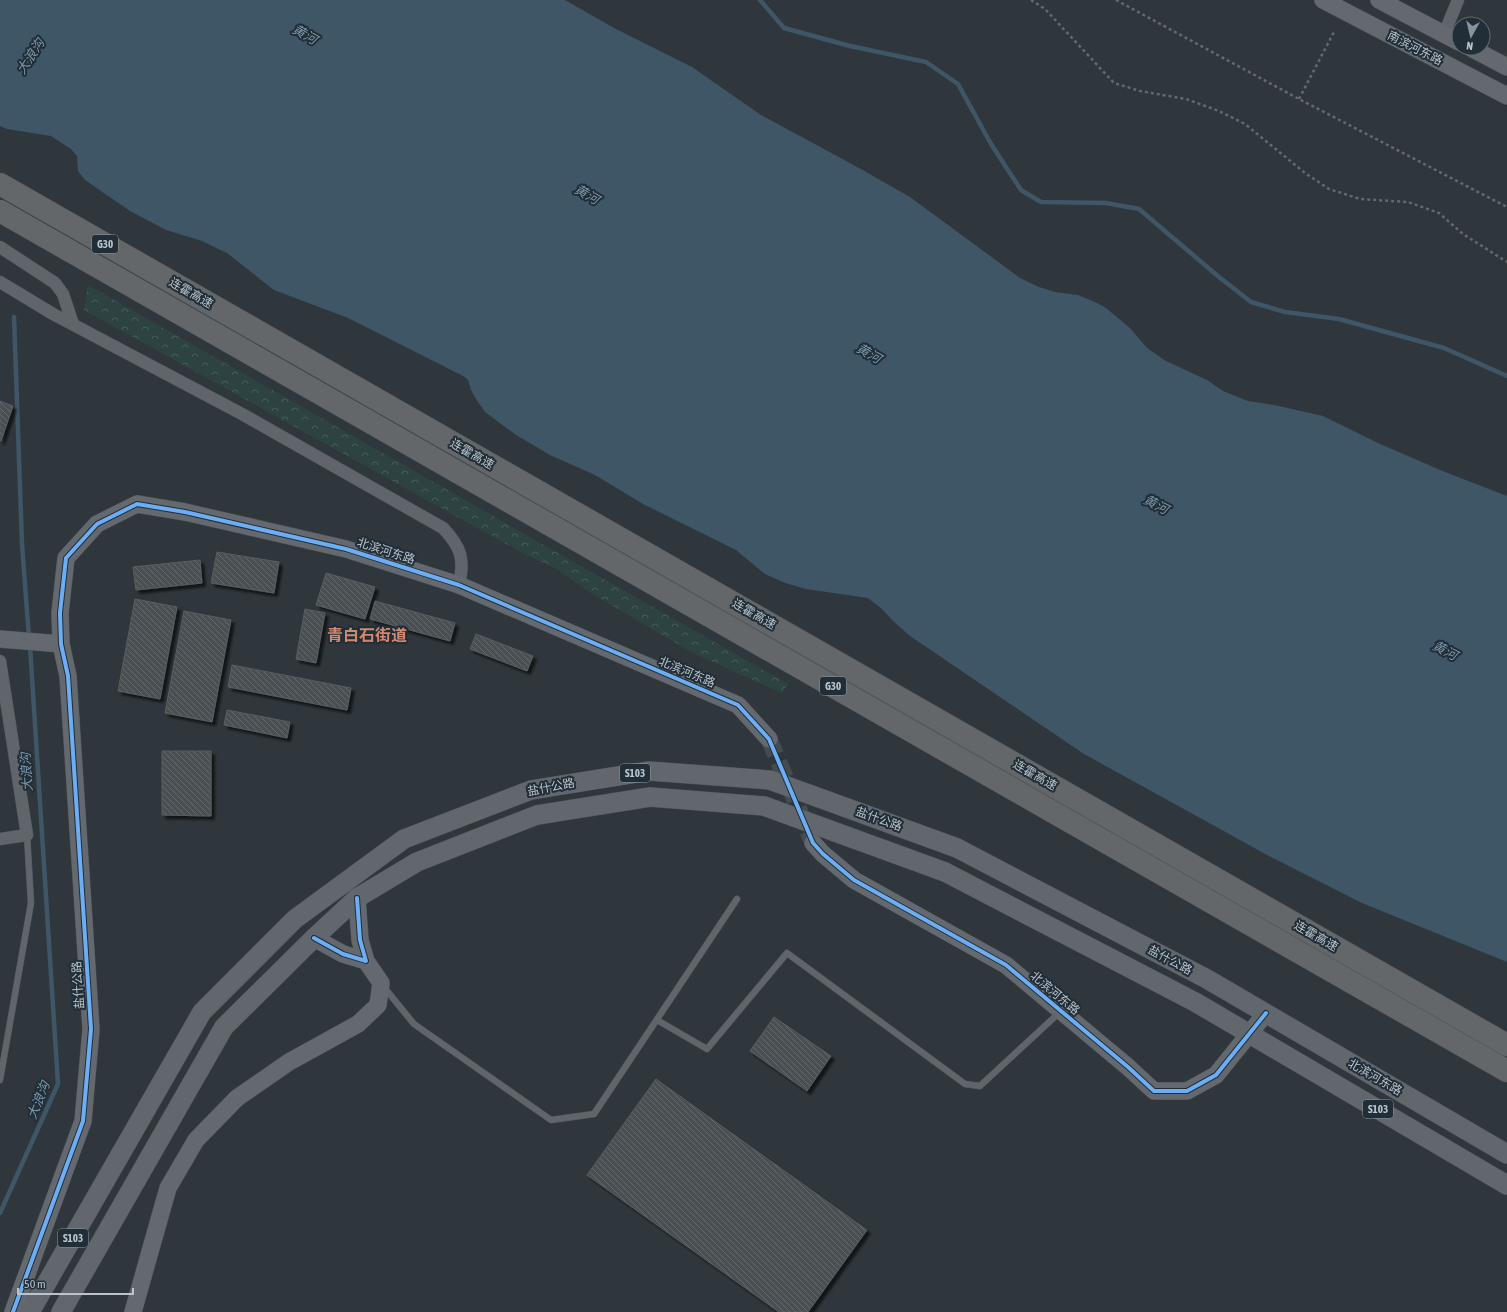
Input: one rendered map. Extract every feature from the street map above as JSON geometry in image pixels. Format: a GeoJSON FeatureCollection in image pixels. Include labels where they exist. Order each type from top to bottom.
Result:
{"type":"FeatureCollection","features":[{"type":"Feature","properties":{"kind":"highway","name":"连霍高速"},"geometry":{"type":"LineString","coordinates":[[0,184],[1507,1045]]}},
{"type":"Feature","properties":{"kind":"highway","name":"连霍高速"},"geometry":{"type":"LineString","coordinates":[[0,211],[1507,1071]]}},
{"type":"Feature","properties":{"kind":"main road","name":"盐什公路"},"geometry":{"type":"LineString","coordinates":[[30,1312],[202,1012],[295,919],[404,839],[530,790],[649,771],[770,780],[957,848],[1207,979],[1266,1013]]}},
{"type":"Feature","properties":{"kind":"main road","name":"盐什公路"},"geometry":{"type":"LineString","coordinates":[[61,1312],[224,1027],[314,938],[357,898],[416,862],[537,815],[650,798],[764,806],[945,872],[1195,1002],[1250,1034]]}},
{"type":"Feature","properties":{"kind":"main road","name":"北滨河东路"},"geometry":{"type":"LineString","coordinates":[[1266,1013],[1507,1154]]}},
{"type":"Feature","properties":{"kind":"main road","name":"S103"},"geometry":{"type":"LineString","coordinates":[[1250,1034],[1507,1185]]}},
{"type":"Feature","properties":{"kind":"street","name":"南滨河东路"},"geometry":{"type":"LineString","coordinates":[[1323,0],[1507,96]]}},
{"type":"Feature","properties":{"kind":"street"},"geometry":{"type":"LineString","coordinates":[[1379,0],[1451,37]]}},
{"type":"Feature","properties":{"kind":"street"},"geometry":{"type":"LineString","coordinates":[[1455,16],[1458,0]]}},
{"type":"Feature","properties":{"kind":"street"},"geometry":{"type":"LineString","coordinates":[[1487,56],[1504,65],[1489,86]]}},
{"type":"Feature","properties":{"kind":"street"},"geometry":{"type":"LineString","coordinates":[[0,247],[55,283],[63,294],[73,324]]}},
{"type":"Feature","properties":{"kind":"street"},"geometry":{"type":"LineString","coordinates":[[0,282],[53,314],[242,414],[443,528],[454,539],[461,554],[463,570],[459,585]]}},
{"type":"Feature","properties":{"kind":"street","name":"北滨河东路"},"geometry":{"type":"LineString","coordinates":[[53,644],[60,613],[66,558],[97,524],[137,504],[185,512],[346,549],[459,585],[738,705],[769,739]]}},
{"type":"Feature","properties":{"kind":"street"},"geometry":{"type":"LineString","coordinates":[[5,639],[53,644]]}},
{"type":"Feature","properties":{"kind":"street","name":"盐什公路"},"geometry":{"type":"LineString","coordinates":[[12,1312],[83,1121],[91,1029],[68,676],[53,644]]}},
{"type":"Feature","properties":{"kind":"street"},"geometry":{"type":"LineString","coordinates":[[0,661],[27,835],[0,839]]}},
{"type":"Feature","properties":{"kind":"street","name":"北滨河东路"},"geometry":{"type":"LineString","coordinates":[[813,843],[823,854],[854,880],[1006,965],[1128,1067],[1154,1091],[1187,1091],[1216,1075],[1266,1013]]}},
{"type":"Feature","properties":{"kind":"street"},"geometry":{"type":"LineString","coordinates":[[133,1312],[168,1188],[196,1140],[237,1098],[289,1062],[358,1024],[378,1005],[381,983],[366,961],[360,940],[357,898]]}},
{"type":"Feature","properties":{"kind":"street"},"geometry":{"type":"LineString","coordinates":[[314,938],[343,954],[366,961]]}},
{"type":"Feature","properties":{"kind":"lane"},"geometry":{"type":"LineString","coordinates":[[0,1080],[31,903],[27,835]]}},
{"type":"Feature","properties":{"kind":"lane"},"geometry":{"type":"LineString","coordinates":[[381,983],[414,1024],[551,1120],[594,1114],[737,899]]}},
{"type":"Feature","properties":{"kind":"lane"},"geometry":{"type":"LineString","coordinates":[[657,1020],[707,1049],[787,953],[965,1084],[980,1086],[1061,1011]]}},
{"type":"Feature","properties":{"kind":"path"},"geometry":{"type":"LineString","coordinates":[[1031,0],[1045,9],[1114,83],[1186,99],[1219,110],[1245,124],[1305,173],[1329,189],[1360,199],[1408,202],[1439,213],[1463,234],[1507,262]]}},
{"type":"Feature","properties":{"kind":"path"},"geometry":{"type":"LineString","coordinates":[[1116,0],[1299,99],[1507,207]]}},
{"type":"Feature","properties":{"kind":"path"},"geometry":{"type":"LineString","coordinates":[[1299,99],[1335,30]]}},
{"type":"Feature","properties":{"kind":"green space"},"geometry":{"type":"Polygon","coordinates":[[[88,285],[788,684],[782,693],[691,652],[591,593],[553,567],[526,555],[84,310],[88,285]]]}},
{"type":"Feature","properties":{"kind":"water","name":"黄河"},"geometry":{"type":"Polygon","coordinates":[[[0,0],[565,0],[614,28],[692,67],[761,115],[910,197],[1020,278],[1039,287],[1055,292],[1078,295],[1106,308],[1130,328],[1147,348],[1166,361],[1207,380],[1223,391],[1248,401],[1323,416],[1380,444],[1445,472],[1507,496],[1507,962],[1362,903],[1269,856],[1084,754],[910,636],[868,598],[806,589],[785,583],[765,574],[736,550],[643,504],[595,475],[550,455],[516,435],[485,412],[476,399],[468,380],[465,377],[348,318],[274,290],[227,253],[202,241],[166,230],[130,211],[85,180],[78,171],[77,156],[71,149],[51,136],[7,129],[0,126],[0,0]]]}},
{"type":"Feature","properties":{"kind":"building"},"geometry":{"type":"Polygon","coordinates":[[[0,401],[13,406],[1,441],[0,441],[0,401]]]}},
{"type":"Feature","properties":{"kind":"building"},"geometry":{"type":"Polygon","coordinates":[[[217,552],[279,562],[274,593],[211,583],[217,552]]]}},
{"type":"Feature","properties":{"kind":"building"},"geometry":{"type":"Polygon","coordinates":[[[200,560],[202,583],[136,590],[133,567],[200,560]]]}},
{"type":"Feature","properties":{"kind":"building"},"geometry":{"type":"Polygon","coordinates":[[[326,573],[375,587],[365,619],[316,605],[326,573]]]}},
{"type":"Feature","properties":{"kind":"building"},"geometry":{"type":"Polygon","coordinates":[[[135,599],[177,607],[160,699],[118,691],[135,599]]]}},
{"type":"Feature","properties":{"kind":"building"},"geometry":{"type":"Polygon","coordinates":[[[375,601],[455,623],[450,641],[370,619],[375,601]]]}},
{"type":"Feature","properties":{"kind":"building"},"geometry":{"type":"Polygon","coordinates":[[[305,609],[325,613],[316,663],[296,659],[305,609]]]}},
{"type":"Feature","properties":{"kind":"building"},"geometry":{"type":"Polygon","coordinates":[[[184,611],[231,620],[212,722],[165,713],[184,611]]]}},
{"type":"Feature","properties":{"kind":"building"},"geometry":{"type":"Polygon","coordinates":[[[476,634],[533,656],[527,671],[470,649],[476,634]]]}},
{"type":"Feature","properties":{"kind":"building"},"geometry":{"type":"Polygon","coordinates":[[[232,665],[351,688],[347,710],[228,687],[232,665]]]}},
{"type":"Feature","properties":{"kind":"building"},"geometry":{"type":"Polygon","coordinates":[[[227,710],[290,722],[287,738],[224,725],[227,710]]]}},
{"type":"Feature","properties":{"kind":"building"},"geometry":{"type":"Polygon","coordinates":[[[162,751],[211,751],[211,816],[162,815],[162,751]]]}},
{"type":"Feature","properties":{"kind":"building"},"geometry":{"type":"Polygon","coordinates":[[[774,1017],[831,1056],[807,1091],[750,1051],[774,1017]]]}},
{"type":"Feature","properties":{"kind":"building"},"geometry":{"type":"Polygon","coordinates":[[[656,1079],[867,1230],[808,1312],[779,1312],[587,1175],[656,1079]]]}},
{"type":"Feature","properties":{"kind":"waterway"},"geometry":{"type":"LineString","coordinates":[[760,0],[784,28],[850,46],[926,62],[958,84],[991,144],[1021,190],[1041,202],[1106,203],[1139,209],[1219,277],[1251,302],[1285,312],[1339,319],[1444,348],[1507,376]]}},
{"type":"Feature","properties":{"kind":"waterway","name":"大浪沟"},"geometry":{"type":"LineString","coordinates":[[14,317],[22,544],[29,638]]}},
{"type":"Feature","properties":{"kind":"waterway","name":"大浪沟"},"geometry":{"type":"LineString","coordinates":[[0,1213],[58,1084],[30,646]]}},
{"type":"Feature","properties":{"kind":"tunnel"},"geometry":{"type":"LineString","coordinates":[[769,739],[813,843]]}},
{"type":"Feature","properties":{"kind":"cycle path"},"geometry":{"type":"LineString","coordinates":[[13,1312],[83,1121],[91,1029],[68,676],[61,644],[60,613],[66,558],[97,524],[137,504],[185,512],[346,549],[459,585],[738,705],[769,739],[813,843],[823,854],[854,880],[1006,965],[1128,1067],[1154,1091],[1187,1091],[1216,1075],[1266,1013]]}},
{"type":"Feature","properties":{"kind":"cycle path"},"geometry":{"type":"LineString","coordinates":[[314,938],[343,954],[366,961],[360,940],[357,898]]}},
{"type":"Feature","properties":{"kind":"district","name":"青白石街道"},"geometry":{"type":"Point","coordinates":[367,635]}}]}
